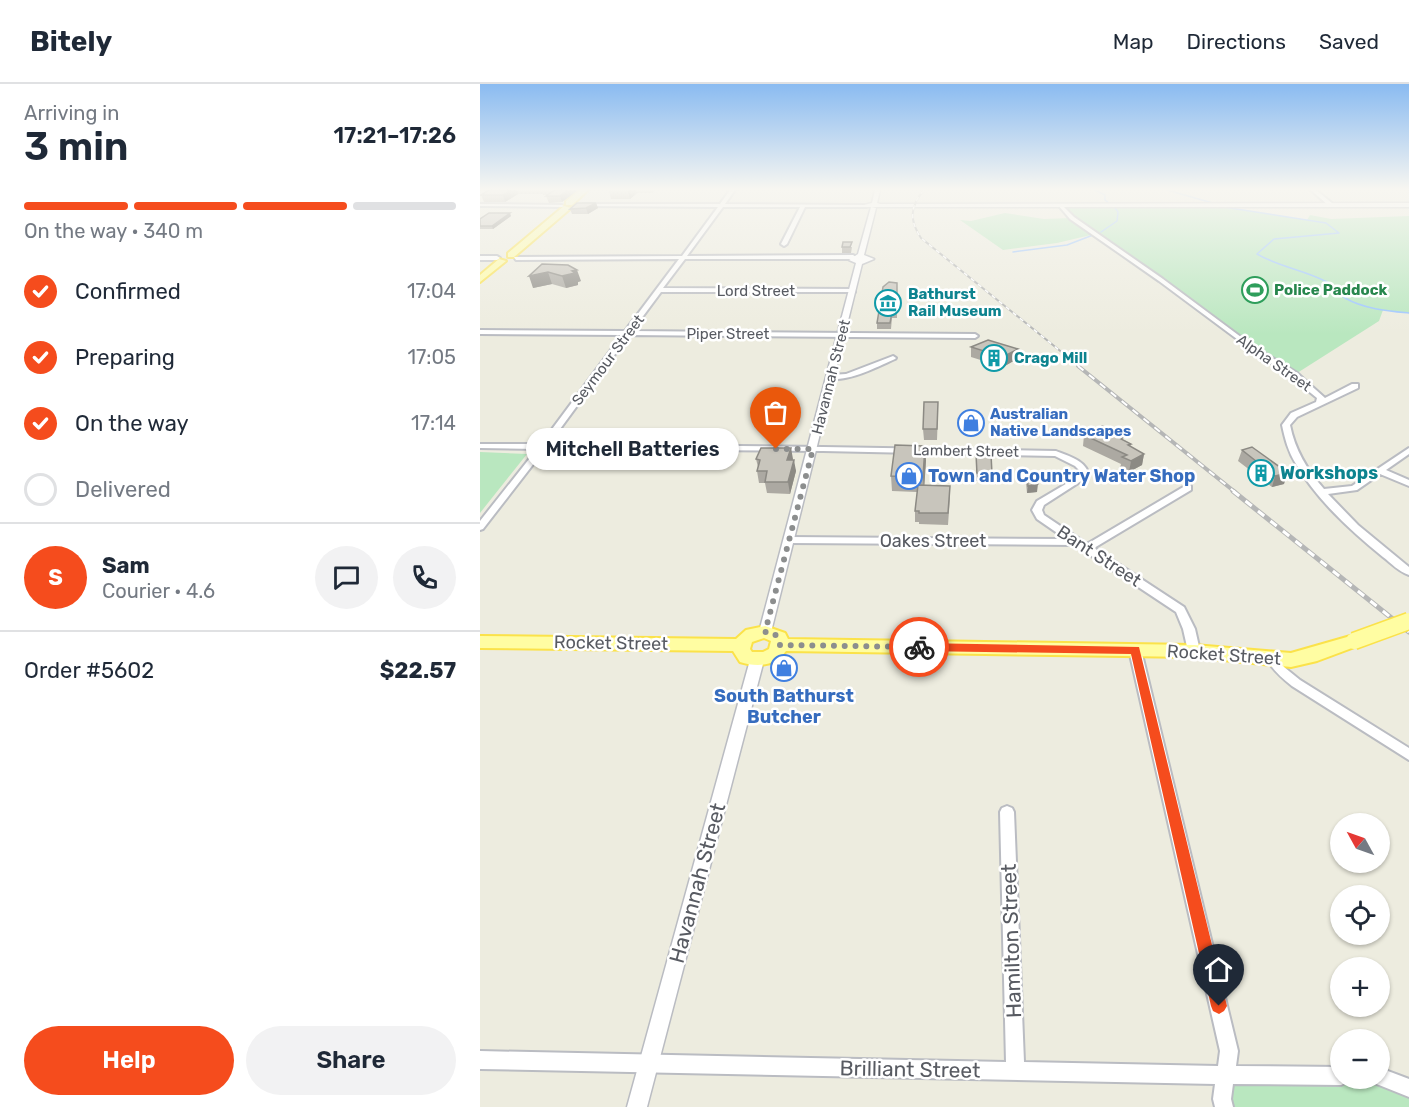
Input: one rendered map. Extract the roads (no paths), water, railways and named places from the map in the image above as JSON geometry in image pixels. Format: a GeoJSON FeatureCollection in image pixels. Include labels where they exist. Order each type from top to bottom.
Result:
{"type":"FeatureCollection","features":[{"type":"Feature","properties":{"kind":"main road"},"geometry":{"type":"LineString","coordinates":[[480,279],[499,260],[514,256],[534,238]]}},
{"type":"Feature","properties":{"kind":"main road","name":"Rocket Street"},"geometry":{"type":"LineString","coordinates":[[780,645],[1194,651],[1291,660],[1311,656],[1409,621]]}},
{"type":"Feature","properties":{"kind":"main road"},"geometry":{"type":"LineString","coordinates":[[765,632],[775,634],[780,645],[769,657],[757,660],[742,654],[741,645],[753,634],[765,632]]}},
{"type":"Feature","properties":{"kind":"main road","name":"Rocket Street"},"geometry":{"type":"LineString","coordinates":[[480,642],[741,645]]}},
{"type":"Feature","properties":{"kind":"street","name":"Seymour Street"},"geometry":{"type":"LineString","coordinates":[[480,527],[543,447],[698,238]]}},
{"type":"Feature","properties":{"kind":"street"},"geometry":{"type":"LineString","coordinates":[[784,244],[787,238]]}},
{"type":"Feature","properties":{"kind":"street","name":"Havannah Street"},"geometry":{"type":"LineString","coordinates":[[765,632],[853,291],[856,259],[864,238]]}},
{"type":"Feature","properties":{"kind":"street","name":"Alpha Street"},"geometry":{"type":"LineString","coordinates":[[1101,238],[1251,347],[1294,375],[1321,397],[1320,403],[1294,415],[1286,426],[1293,450],[1320,492],[1340,513],[1409,572]]}},
{"type":"Feature","properties":{"kind":"street"},"geometry":{"type":"LineString","coordinates":[[514,256],[856,259]]}},
{"type":"Feature","properties":{"kind":"street"},"geometry":{"type":"LineString","coordinates":[[480,258],[499,260]]}},
{"type":"Feature","properties":{"kind":"street","name":"Lord Street"},"geometry":{"type":"LineString","coordinates":[[659,290],[853,291]]}},
{"type":"Feature","properties":{"kind":"street","name":"Piper Street"},"geometry":{"type":"LineString","coordinates":[[480,333],[975,336]]}},
{"type":"Feature","properties":{"kind":"street"},"geometry":{"type":"LineString","coordinates":[[831,377],[847,376],[893,358]]}},
{"type":"Feature","properties":{"kind":"street"},"geometry":{"type":"LineString","coordinates":[[1320,403],[1354,386]]}},
{"type":"Feature","properties":{"kind":"street","name":"Lambert Street"},"geometry":{"type":"LineString","coordinates":[[480,446],[1045,452],[1073,461],[1085,473]]}},
{"type":"Feature","properties":{"kind":"street"},"geometry":{"type":"LineString","coordinates":[[1320,492],[1354,488],[1409,450]]}},
{"type":"Feature","properties":{"kind":"street"},"geometry":{"type":"LineString","coordinates":[[1381,471],[1409,483]]}},
{"type":"Feature","properties":{"kind":"street","name":"Bant Street"},"geometry":{"type":"LineString","coordinates":[[1085,473],[1078,481],[1042,501],[1037,510],[1044,521],[1180,610],[1189,628],[1194,651]]}},
{"type":"Feature","properties":{"kind":"street"},"geometry":{"type":"LineString","coordinates":[[1087,548],[1188,488]]}},
{"type":"Feature","properties":{"kind":"street","name":"Oakes Street"},"geometry":{"type":"LineString","coordinates":[[789,540],[1077,542]]}},
{"type":"Feature","properties":{"kind":"street"},"geometry":{"type":"LineString","coordinates":[[1135,650],[1229,1051],[1222,1099],[1224,1107]]}},
{"type":"Feature","properties":{"kind":"street","name":"Havannah Street"},"geometry":{"type":"LineString","coordinates":[[637,1107],[757,660]]}},
{"type":"Feature","properties":{"kind":"street"},"geometry":{"type":"LineString","coordinates":[[1273,660],[1280,670],[1296,683],[1409,755]]}},
{"type":"Feature","properties":{"kind":"street","name":"Hamilton Street"},"geometry":{"type":"LineString","coordinates":[[1007,812],[1015,1071]]}},
{"type":"Feature","properties":{"kind":"street","name":"Brilliant Street"},"geometry":{"type":"LineString","coordinates":[[480,1060],[1226,1076],[1330,1076]]}},
{"type":"Feature","properties":{"kind":"street"},"geometry":{"type":"LineString","coordinates":[[1390,1081],[1409,1088]]}},
{"type":"Feature","properties":{"kind":"waterway"},"geometry":{"type":"LineString","coordinates":[[1013,252],[1067,245],[1086,238]]}},
{"type":"Feature","properties":{"kind":"waterway"},"geometry":{"type":"LineString","coordinates":[[1288,238],[1274,239],[1257,254],[1327,282],[1352,302],[1376,309],[1409,313]]}},
{"type":"Feature","properties":{"kind":"railway"},"geometry":{"type":"LineString","coordinates":[[921,238],[1080,367]]}},
{"type":"Feature","properties":{"kind":"railway"},"geometry":{"type":"LineString","coordinates":[[1078,366],[1235,492]]}},
{"type":"Feature","properties":{"kind":"railway"},"geometry":{"type":"LineString","coordinates":[[1233,491],[1409,632]]}},
{"type":"Feature","properties":{"kind":"place","name":"Police Paddock"},"geometry":{"type":"Point","coordinates":[1255,290]}},
{"type":"Feature","properties":{"kind":"place","name":"Bathurst Rail Museum"},"geometry":{"type":"Point","coordinates":[888,303]}},
{"type":"Feature","properties":{"kind":"place","name":"Crago Mill"},"geometry":{"type":"Point","coordinates":[994,358]}},
{"type":"Feature","properties":{"kind":"place","name":"Australian Native Landscapes"},"geometry":{"type":"Point","coordinates":[971,423]}},
{"type":"Feature","properties":{"kind":"place","name":"Mitchell Batteries"},"geometry":{"type":"Point","coordinates":[776,449]}},
{"type":"Feature","properties":{"kind":"place","name":"Workshops"},"geometry":{"type":"Point","coordinates":[1261,473]}},
{"type":"Feature","properties":{"kind":"place","name":"Town and Country Water Shop"},"geometry":{"type":"Point","coordinates":[909,476]}},
{"type":"Feature","properties":{"kind":"place","name":"South Bathurst Butcher"},"geometry":{"type":"Point","coordinates":[784,668]}}]}
